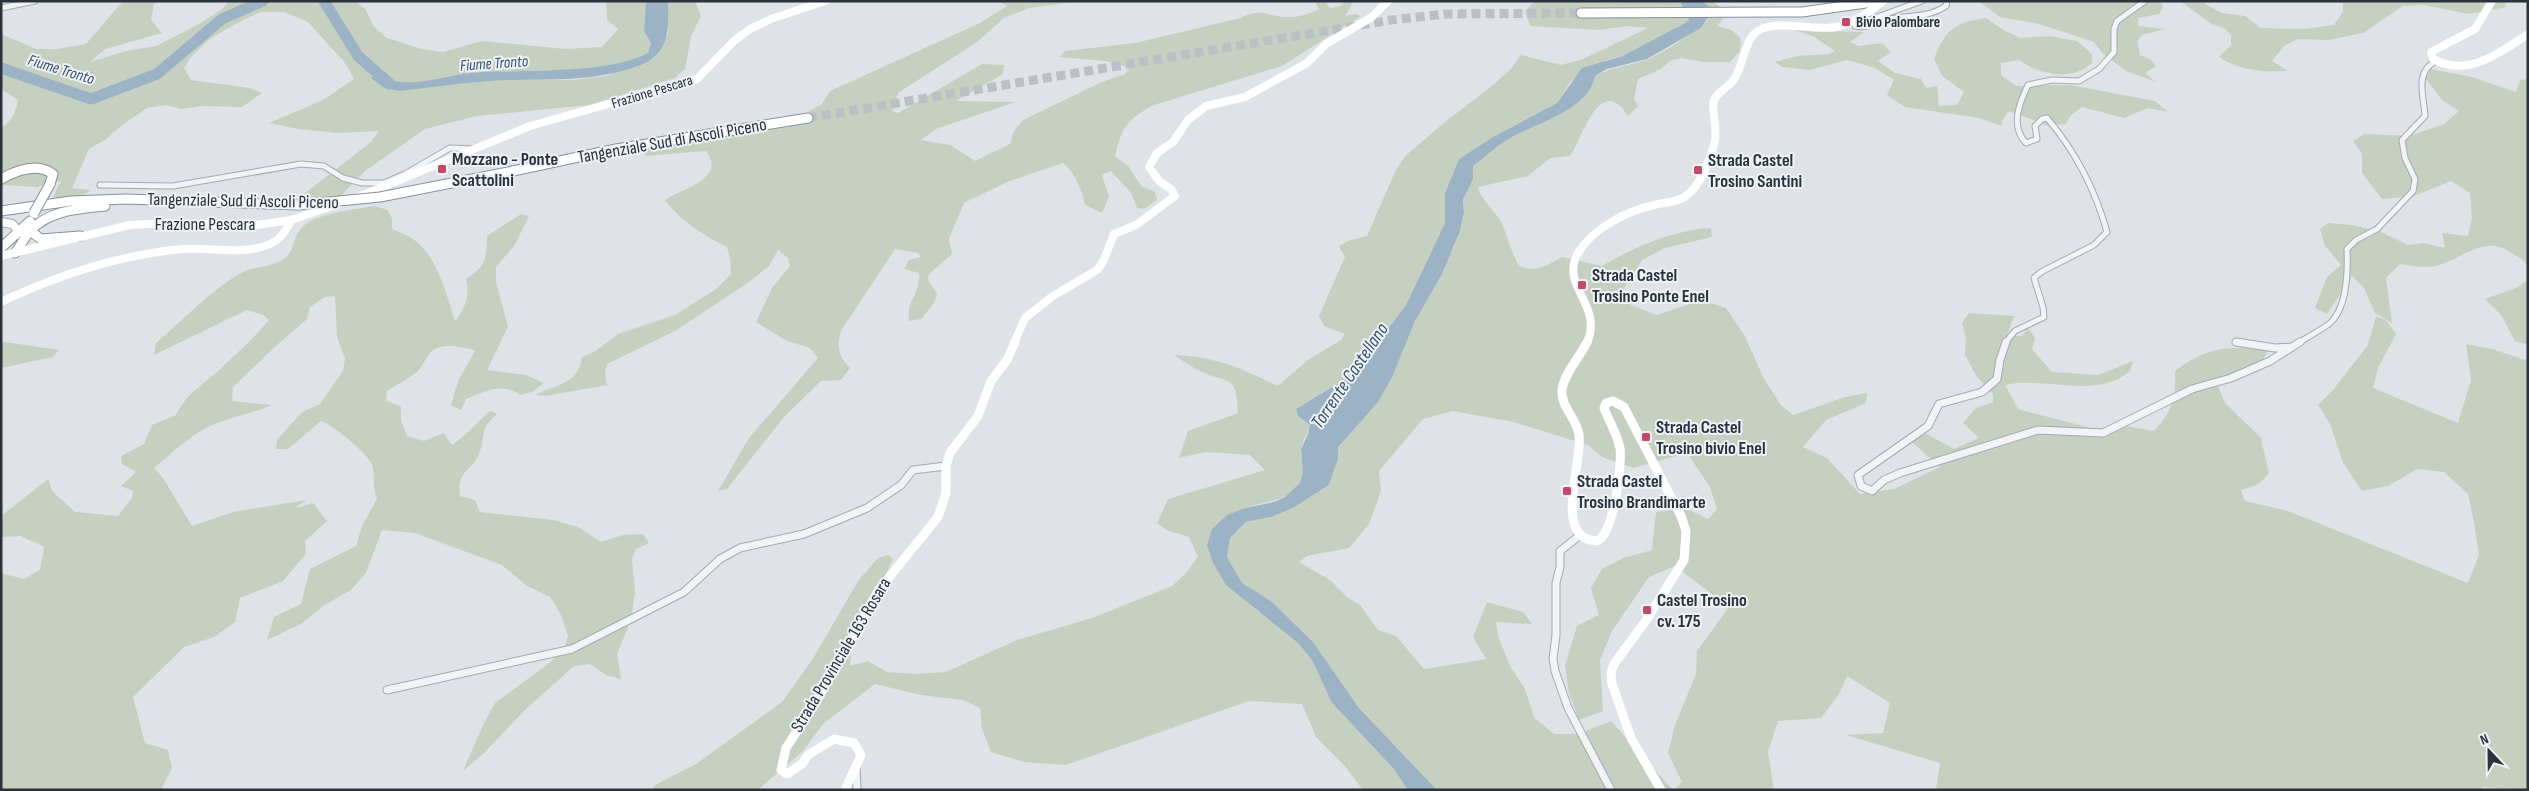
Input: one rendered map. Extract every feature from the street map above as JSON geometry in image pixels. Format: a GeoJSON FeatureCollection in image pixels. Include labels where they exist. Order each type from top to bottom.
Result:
{"type":"FeatureCollection","features":[{"type":"Feature","properties":{"kind":"highway"},"geometry":{"type":"LineString","coordinates":[[1582,13],[1776,13],[1823,10],[1881,1]]}},
{"type":"Feature","properties":{"kind":"highway","name":"Tangenziale Sud di Ascoli Piceno"},"geometry":{"type":"LineString","coordinates":[[1,211],[72,201],[126,199],[298,205],[352,202],[396,196],[616,149],[808,118]]}},
{"type":"Feature","properties":{"kind":"highway"},"geometry":{"type":"LineString","coordinates":[[1,179],[22,170],[41,168],[48,169],[53,174],[50,184],[15,253]]}},
{"type":"Feature","properties":{"kind":"highway"},"geometry":{"type":"LineString","coordinates":[[1,206],[72,201]]}},
{"type":"Feature","properties":{"kind":"highway"},"geometry":{"type":"LineString","coordinates":[[1,248],[31,221],[79,209],[118,205],[231,203]]}},
{"type":"Feature","properties":{"kind":"highway"},"geometry":{"type":"LineString","coordinates":[[31,221],[41,240],[80,236]]}},
{"type":"Feature","properties":{"kind":"highway"},"geometry":{"type":"LineString","coordinates":[[15,253],[13,248],[16,235]]}},
{"type":"Feature","properties":{"kind":"main road"},"geometry":{"type":"LineString","coordinates":[[811,6],[824,1]]}},
{"type":"Feature","properties":{"kind":"main road"},"geometry":{"type":"LineString","coordinates":[[1,222],[12,224],[17,229],[16,235]]}},
{"type":"Feature","properties":{"kind":"street"},"geometry":{"type":"LineString","coordinates":[[1,8],[35,1]]}},
{"type":"Feature","properties":{"kind":"street","name":"Strada Provinciale 163 Rosara"},"geometry":{"type":"LineString","coordinates":[[845,790],[861,755],[854,743],[834,739],[808,755],[792,772],[787,774],[781,770],[786,748],[816,702],[878,590],[938,518],[946,493],[946,466],[950,453],[978,416],[991,382],[1007,360],[1025,318],[1053,296],[1097,270],[1103,262],[1114,234],[1136,225],[1175,196],[1171,189],[1159,182],[1149,167],[1157,153],[1173,142],[1188,120],[1206,106],[1245,97],[1268,87],[1308,64],[1314,54],[1341,33],[1382,10],[1388,1]]}},
{"type":"Feature","properties":{"kind":"street"},"geometry":{"type":"LineString","coordinates":[[1852,24],[1870,13],[1881,1]]}},
{"type":"Feature","properties":{"kind":"street"},"geometry":{"type":"LineString","coordinates":[[1579,536],[1573,516],[1579,434],[1561,394],[1564,383],[1592,333],[1593,320],[1573,281],[1572,269],[1581,247],[1596,232],[1644,208],[1673,202],[1690,193],[1715,144],[1718,133],[1714,101],[1720,90],[1735,80],[1753,35],[1762,28],[1773,25],[1820,29],[1852,24],[1922,1]]}},
{"type":"Feature","properties":{"kind":"street"},"geometry":{"type":"LineString","coordinates":[[1852,24],[1866,28],[1890,19],[1921,17],[1942,9],[1946,6],[1947,1]]}},
{"type":"Feature","properties":{"kind":"street"},"geometry":{"type":"LineString","coordinates":[[2145,1],[2137,9],[2126,13],[2117,20],[2113,31],[2114,52],[2108,61],[2095,71],[2078,82],[2054,80],[2028,85],[2022,99],[2016,126],[2019,137],[2026,143],[2032,142],[2037,139],[2035,126],[2042,119],[2047,118],[2066,140],[2100,205],[2107,232],[2094,245],[2041,272],[2034,278],[2034,287],[2045,308],[2044,317],[2033,325],[2013,332],[1998,359],[1997,378],[1982,392],[1939,404],[1928,426],[1858,475],[1861,486],[1872,491],[1884,480],[1920,465],[2038,430],[2103,433],[2192,389],[2231,378],[2270,361],[2330,323],[2341,306],[2348,265],[2347,249],[2354,238],[2370,234],[2378,228],[2400,200],[2413,191],[2415,179],[2404,158],[2402,140],[2425,116],[2420,77],[2425,68],[2436,61]]}},
{"type":"Feature","properties":{"kind":"street"},"geometry":{"type":"LineString","coordinates":[[2492,1],[2486,18],[2470,35],[2431,52],[2431,57],[2452,67],[2469,66],[2518,42],[2528,34]]}},
{"type":"Feature","properties":{"kind":"street","name":"Frazione Pescara"},"geometry":{"type":"LineString","coordinates":[[1,256],[119,227],[155,223],[234,226],[291,220],[378,189],[530,126],[628,100],[697,79],[707,72],[741,35],[763,23],[811,6]]}},
{"type":"Feature","properties":{"kind":"street","name":"Frazione Pescara"},"geometry":{"type":"LineString","coordinates":[[100,185],[173,186],[301,164],[324,166],[343,178],[362,183],[384,182],[405,174],[450,148],[475,149]]}},
{"type":"Feature","properties":{"kind":"street"},"geometry":{"type":"LineString","coordinates":[[1,302],[26,289],[125,259],[183,249],[252,249],[273,243],[283,236],[291,220]]}},
{"type":"Feature","properties":{"kind":"street"},"geometry":{"type":"LineString","coordinates":[[2236,342],[2275,348],[2295,346]]}},
{"type":"Feature","properties":{"kind":"street"},"geometry":{"type":"LineString","coordinates":[[1579,536],[1594,542],[1600,540],[1608,531],[1620,468],[1620,450],[1604,408],[1606,403],[1616,402],[1624,407],[1681,516],[1686,531],[1684,560],[1645,622],[1614,664],[1611,673],[1612,684],[1631,738],[1661,790]]}},
{"type":"Feature","properties":{"kind":"street"},"geometry":{"type":"LineString","coordinates":[[387,690],[572,649],[684,592],[720,559],[740,548],[804,534],[858,512],[901,485],[913,470],[946,466]]}},
{"type":"Feature","properties":{"kind":"street"},"geometry":{"type":"LineString","coordinates":[[1579,536],[1560,551],[1560,567],[1556,583],[1556,635],[1553,659],[1555,671],[1568,708],[1611,790]]}},
{"type":"Feature","properties":{"kind":"street"},"geometry":{"type":"LineString","coordinates":[[856,767],[857,790]]}},
{"type":"Feature","properties":{"kind":"green space"},"geometry":{"type":"Polygon","coordinates":[[[123,1],[159,1],[154,4],[151,20],[162,33],[105,49],[90,62],[126,51],[156,46],[199,24],[222,9],[229,1],[355,1],[365,9],[374,27],[387,38],[422,49],[443,52],[482,41],[565,49],[602,47],[618,29],[607,20],[606,1],[646,1],[644,31],[651,43],[648,53],[630,60],[586,68],[471,73],[414,82],[395,81],[383,73],[372,78],[384,88],[399,91],[492,80],[572,80],[606,76],[638,66],[653,58],[668,34],[668,1],[695,1],[701,16],[691,36],[685,69],[675,78],[590,105],[477,116],[425,129],[365,171],[338,199],[310,201],[300,197],[371,142],[379,131],[338,133],[298,129],[269,123],[323,100],[354,79],[346,64],[308,22],[284,12],[261,12],[211,38],[191,57],[184,68],[191,80],[250,88],[262,93],[242,107],[202,106],[181,109],[166,105],[147,108],[122,125],[105,140],[89,149],[72,188],[91,190],[78,197],[53,197],[61,181],[37,187],[1,185],[1,128],[13,116],[18,100],[1,89],[1,34],[36,49],[56,49],[86,44],[123,1]]]}},
{"type":"Feature","properties":{"kind":"green space"},"geometry":{"type":"Polygon","coordinates":[[[998,1],[1081,1],[1029,8],[1004,18],[977,42],[898,93],[892,111],[898,113],[982,64],[1004,65],[1003,74],[956,101],[1016,102],[936,129],[921,140],[950,145],[975,161],[1010,144],[1014,131],[1023,120],[1102,82],[1125,74],[1130,68],[1106,61],[1060,57],[1065,51],[1135,43],[1256,13],[1284,17],[1299,16],[1319,9],[1315,1],[1325,1],[1330,8],[1341,6],[1345,1],[1354,1],[1345,16],[1355,14],[1361,16],[1282,66],[1154,105],[1132,120],[1123,131],[1115,156],[1129,167],[1141,186],[1155,192],[1157,200],[1144,209],[1137,208],[1131,193],[1111,171],[1102,175],[1109,197],[1102,213],[1085,205],[1077,182],[1071,171],[1063,163],[1007,182],[964,203],[949,239],[952,254],[929,274],[928,280],[937,294],[934,303],[921,319],[909,321],[910,308],[918,286],[919,273],[904,269],[909,260],[921,257],[918,253],[895,249],[841,331],[839,347],[843,360],[850,368],[841,380],[821,381],[784,417],[727,489],[718,491],[749,438],[818,358],[810,348],[787,341],[756,322],[772,288],[790,266],[788,258],[778,250],[769,266],[749,282],[675,331],[607,364],[605,373],[607,385],[545,396],[535,395],[572,378],[580,366],[582,357],[594,352],[618,334],[675,315],[716,289],[731,274],[727,247],[693,227],[665,200],[700,182],[707,176],[711,169],[711,161],[706,151],[645,156],[645,153],[650,148],[808,120],[808,112],[822,104],[830,91],[980,23],[1007,6],[998,1]]]}},
{"type":"Feature","properties":{"kind":"green space"},"geometry":{"type":"Polygon","coordinates":[[[1535,1],[1680,1],[1689,20],[1651,43],[1623,56],[1607,60],[1571,81],[1557,103],[1493,137],[1459,159],[1445,193],[1445,223],[1406,305],[1355,373],[1296,409],[1298,416],[1310,425],[1301,450],[1303,473],[1300,483],[1289,495],[1245,508],[1212,529],[1252,607],[1298,643],[1312,660],[1332,703],[1393,768],[1408,790],[1363,790],[1344,765],[1316,737],[1302,704],[1249,701],[1066,765],[1024,762],[991,752],[982,729],[980,708],[963,700],[921,695],[875,684],[823,724],[803,751],[758,790],[652,790],[655,785],[696,764],[782,702],[814,657],[858,581],[878,558],[889,555],[893,559],[851,649],[850,666],[868,661],[887,672],[915,674],[946,672],[1017,640],[1092,618],[1172,586],[1185,574],[1198,557],[1189,537],[1166,530],[1157,523],[1168,499],[1265,470],[1250,455],[1206,452],[1179,458],[1188,431],[1238,413],[1233,385],[1223,379],[1198,370],[1174,355],[1203,358],[1228,364],[1278,386],[1308,360],[1341,340],[1345,334],[1324,326],[1319,316],[1345,257],[1339,246],[1348,241],[1367,236],[1396,170],[1405,156],[1510,70],[1521,55],[1561,65],[1583,59],[1648,28],[1627,26],[1599,30],[1530,26],[1525,11],[1535,1]]]}},
{"type":"Feature","properties":{"kind":"green space"},"geometry":{"type":"Polygon","coordinates":[[[1702,1],[1712,1],[1723,9],[1722,20],[1717,26],[1732,30],[1741,39],[1740,51],[1730,62],[1703,62],[1681,58],[1670,61],[1661,69],[1638,79],[1634,99],[1638,106],[1628,116],[1618,104],[1609,101],[1601,104],[1593,112],[1570,156],[1550,158],[1528,176],[1478,187],[1483,198],[1503,226],[1519,266],[1531,269],[1536,268],[1547,265],[1562,257],[1602,266],[1627,252],[1668,236],[1697,229],[1711,228],[1712,237],[1665,248],[1642,260],[1623,290],[1623,298],[1631,305],[1657,315],[1701,300],[1726,308],[1745,336],[1763,377],[1780,404],[1793,415],[1845,397],[1867,393],[1866,403],[1826,420],[1803,447],[1827,458],[1860,494],[1894,489],[1940,467],[1906,437],[1927,434],[1954,449],[1979,438],[1963,423],[1976,408],[1993,402],[1993,394],[1977,377],[1965,355],[1966,338],[1962,323],[1969,313],[2014,316],[2007,336],[2022,336],[2028,328],[2035,338],[2032,349],[2052,372],[2098,375],[2133,361],[2130,371],[2126,374],[2100,385],[2073,386],[2018,383],[2005,385],[2018,409],[2095,429],[2120,425],[2154,431],[2172,404],[2175,389],[2175,371],[2209,352],[2230,348],[2268,350],[2262,362],[2216,381],[2225,403],[2261,438],[2269,474],[2257,485],[2241,490],[2245,501],[2288,511],[2468,583],[2479,555],[2468,494],[2444,472],[2417,469],[2388,486],[2362,491],[2343,463],[2331,426],[2318,405],[2333,390],[2368,345],[2376,316],[2386,320],[2396,334],[2378,368],[2373,388],[2458,423],[2471,380],[2466,344],[2492,349],[2528,361],[2528,790],[2482,787],[2481,790],[1936,790],[1940,763],[1846,735],[1883,733],[1890,703],[1847,676],[1839,694],[1821,718],[1778,721],[1768,752],[1774,790],[1674,790],[1682,782],[1668,753],[1675,725],[1696,674],[1697,651],[1729,607],[1675,566],[1649,577],[1612,631],[1600,660],[1603,711],[1579,720],[1569,693],[1565,665],[1577,626],[1599,615],[1591,588],[1602,569],[1623,558],[1652,550],[1656,512],[1685,508],[1708,519],[1717,509],[1710,487],[1687,453],[1633,468],[1602,457],[1588,445],[1513,422],[1453,411],[1423,419],[1379,471],[1381,491],[1369,524],[1349,548],[1307,556],[1299,562],[1330,580],[1348,598],[1360,605],[1378,630],[1396,636],[1424,669],[1486,659],[1473,637],[1487,602],[1523,612],[1532,624],[1496,622],[1498,636],[1510,666],[1525,689],[1534,717],[1554,734],[1578,734],[1611,721],[1673,790],[1437,790],[1359,708],[1313,642],[1271,601],[1242,583],[1227,557],[1230,538],[1246,522],[1271,517],[1293,508],[1329,485],[1338,459],[1337,447],[1362,418],[1382,387],[1421,308],[1450,256],[1461,228],[1464,212],[1463,201],[1471,179],[1473,166],[1510,138],[1573,105],[1591,86],[1595,76],[1652,57],[1696,30],[1708,20],[1705,3],[1702,1]]]}},
{"type":"Feature","properties":{"kind":"green space"},"geometry":{"type":"Polygon","coordinates":[[[1978,1],[2161,1],[2163,7],[2159,14],[2138,18],[2138,26],[2165,29],[2142,35],[2137,41],[2140,55],[2151,60],[2156,66],[2145,73],[2156,82],[2126,71],[2102,53],[2094,42],[2039,24],[2000,17],[1978,1]]]}},
{"type":"Feature","properties":{"kind":"green space"},"geometry":{"type":"Polygon","coordinates":[[[2180,1],[2200,1],[2222,13],[2245,16],[2261,28],[2304,29],[2334,25],[2343,12],[2343,4],[2339,1],[2505,1],[2506,7],[2469,14],[2424,5],[2403,6],[2363,33],[2328,40],[2298,39],[2284,46],[2272,61],[2288,71],[2269,71],[2244,68],[2219,57],[2231,45],[2231,35],[2224,28],[2210,23],[2180,1]]]}},
{"type":"Feature","properties":{"kind":"green space"},"geometry":{"type":"Polygon","coordinates":[[[1986,18],[2005,31],[2021,38],[2049,36],[2077,41],[2092,54],[2092,63],[2084,69],[2075,73],[2065,74],[2046,73],[2019,60],[2001,63],[2001,75],[2016,86],[2070,85],[2155,101],[2168,112],[2148,108],[2124,118],[2082,107],[2070,116],[2066,124],[2048,126],[2009,111],[2002,121],[2002,126],[1979,118],[1905,107],[1887,95],[1894,80],[1875,68],[1847,60],[1810,70],[1782,67],[1775,62],[1797,56],[1828,54],[1835,51],[1813,36],[1794,30],[1864,32],[1850,42],[1859,46],[1882,43],[1891,52],[1878,61],[1895,73],[1921,79],[1926,88],[1937,86],[1939,106],[1957,105],[1964,92],[1942,76],[1934,59],[1942,41],[1952,29],[1966,22],[1986,18]]]}},
{"type":"Feature","properties":{"kind":"green space"},"geometry":{"type":"Polygon","coordinates":[[[2430,69],[2472,77],[2516,92],[2520,80],[2528,79],[2528,266],[2501,247],[2491,246],[2474,250],[2448,262],[2429,267],[2400,264],[2386,278],[2392,323],[2375,313],[2364,288],[2352,276],[2327,314],[2315,308],[2327,277],[2341,265],[2325,246],[2320,229],[2328,223],[2352,225],[2379,231],[2408,245],[2423,243],[2445,248],[2442,233],[2468,236],[2472,218],[2470,193],[2451,181],[2414,196],[2382,199],[2362,173],[2362,154],[2353,141],[2365,134],[2409,136],[2444,124],[2459,111],[2442,100],[2428,81],[2423,79],[2430,69]]]}},
{"type":"Feature","properties":{"kind":"green space"},"geometry":{"type":"Polygon","coordinates":[[[374,206],[388,210],[392,219],[392,229],[413,239],[429,255],[445,288],[455,321],[466,301],[468,291],[466,279],[482,266],[484,261],[487,236],[521,214],[529,216],[514,246],[496,267],[496,282],[508,327],[487,370],[526,375],[544,383],[532,392],[520,395],[507,389],[493,389],[466,399],[461,410],[451,405],[458,381],[475,351],[445,346],[439,347],[430,353],[417,372],[387,391],[386,400],[401,407],[401,420],[407,436],[424,441],[444,433],[452,445],[490,411],[497,414],[487,425],[481,449],[475,462],[464,473],[460,481],[460,496],[475,500],[480,512],[553,520],[578,527],[601,542],[623,535],[643,534],[649,543],[636,549],[632,560],[635,592],[631,620],[617,654],[621,679],[606,675],[590,664],[574,666],[526,709],[484,753],[463,771],[495,703],[548,664],[565,648],[568,635],[561,615],[550,597],[527,586],[502,565],[415,533],[382,530],[366,573],[351,590],[323,606],[301,624],[267,640],[274,617],[301,604],[310,569],[356,546],[362,526],[377,499],[373,467],[370,462],[350,441],[326,423],[321,421],[288,449],[276,449],[277,440],[302,412],[320,404],[343,371],[345,358],[337,337],[335,296],[325,297],[310,307],[307,319],[233,387],[232,401],[272,405],[225,420],[202,430],[154,468],[163,478],[192,526],[233,512],[307,500],[295,508],[313,503],[327,521],[305,541],[306,554],[283,581],[240,598],[235,622],[214,637],[184,647],[133,697],[145,743],[168,750],[172,768],[161,790],[1,790],[1,573],[24,579],[40,570],[44,547],[21,536],[1,537],[1,516],[48,479],[52,491],[75,512],[118,516],[132,498],[133,491],[121,486],[136,472],[122,464],[121,456],[144,444],[152,425],[176,415],[188,397],[236,354],[269,320],[263,315],[247,310],[154,355],[156,343],[228,281],[244,271],[274,264],[285,258],[290,252],[297,234],[305,225],[322,216],[374,206]]]}},
{"type":"Feature","properties":{"kind":"green space"},"geometry":{"type":"Polygon","coordinates":[[[2528,280],[2528,345],[2515,341],[2501,315],[2485,299],[2518,287],[2528,280]]]}},
{"type":"Feature","properties":{"kind":"green space"},"geometry":{"type":"Polygon","coordinates":[[[1,343],[59,350],[53,357],[1,368],[1,343]]]}},
{"type":"Feature","properties":{"kind":"water"},"geometry":{"type":"Polygon","coordinates":[[[646,1],[668,1],[666,39],[659,52],[653,58],[644,64],[626,70],[592,77],[490,81],[399,91],[384,88],[371,78],[383,73],[395,81],[414,82],[471,73],[586,68],[630,60],[648,53],[651,43],[644,31],[646,1]]]}},
{"type":"Feature","properties":{"kind":"water"},"geometry":{"type":"Polygon","coordinates":[[[1680,1],[1702,1],[1713,10],[1701,28],[1647,59],[1607,69],[1595,76],[1591,88],[1583,98],[1560,114],[1510,138],[1473,166],[1473,179],[1463,200],[1464,213],[1460,231],[1442,274],[1415,321],[1392,377],[1378,402],[1338,447],[1338,459],[1329,485],[1293,508],[1271,517],[1246,522],[1230,538],[1227,557],[1242,583],[1271,601],[1313,642],[1359,708],[1437,790],[1408,790],[1393,768],[1332,703],[1312,660],[1298,643],[1226,585],[1213,563],[1207,545],[1212,529],[1227,515],[1245,508],[1274,502],[1285,497],[1300,483],[1303,472],[1301,449],[1310,425],[1298,416],[1296,409],[1355,373],[1406,305],[1445,223],[1445,193],[1459,159],[1493,137],[1557,103],[1582,68],[1623,56],[1689,20],[1680,1]]]}},
{"type":"Feature","properties":{"kind":"waterway","name":"Fiume Tronto"},"geometry":{"type":"LineString","coordinates":[[1,68],[91,99],[157,74],[222,19],[263,1]]}},
{"type":"Feature","properties":{"kind":"waterway","name":"Fiume Tronto"},"geometry":{"type":"LineString","coordinates":[[324,1],[358,56],[390,84]]}},
{"type":"Feature","properties":{"kind":"tunnel"},"geometry":{"type":"LineString","coordinates":[[808,118],[1391,20],[1445,14],[1581,13]]}},
{"type":"Feature","properties":{"kind":"place","name":"Bivio Palombare"},"geometry":{"type":"Point","coordinates":[1846,22]}},
{"type":"Feature","properties":{"kind":"place","name":"Mozzano - Ponte Scattolini"},"geometry":{"type":"Point","coordinates":[442,169]}},
{"type":"Feature","properties":{"kind":"place","name":"Strada Castel Trosino Santini"},"geometry":{"type":"Point","coordinates":[1698,170]}},
{"type":"Feature","properties":{"kind":"place","name":"Strada Castel Trosino Ponte Enel"},"geometry":{"type":"Point","coordinates":[1582,285]}},
{"type":"Feature","properties":{"kind":"place","name":"Strada Castel Trosino bivio Enel"},"geometry":{"type":"Point","coordinates":[1646,437]}},
{"type":"Feature","properties":{"kind":"place","name":"Strada Castel Trosino Brandimarte"},"geometry":{"type":"Point","coordinates":[1567,491]}},
{"type":"Feature","properties":{"kind":"place","name":"Castel Trosino cv. 175"},"geometry":{"type":"Point","coordinates":[1647,610]}},
{"type":"Feature","properties":{"kind":"water label","name":"Torrente Castellano"},"geometry":{"type":"Point","coordinates":[1350,376]}}]}
